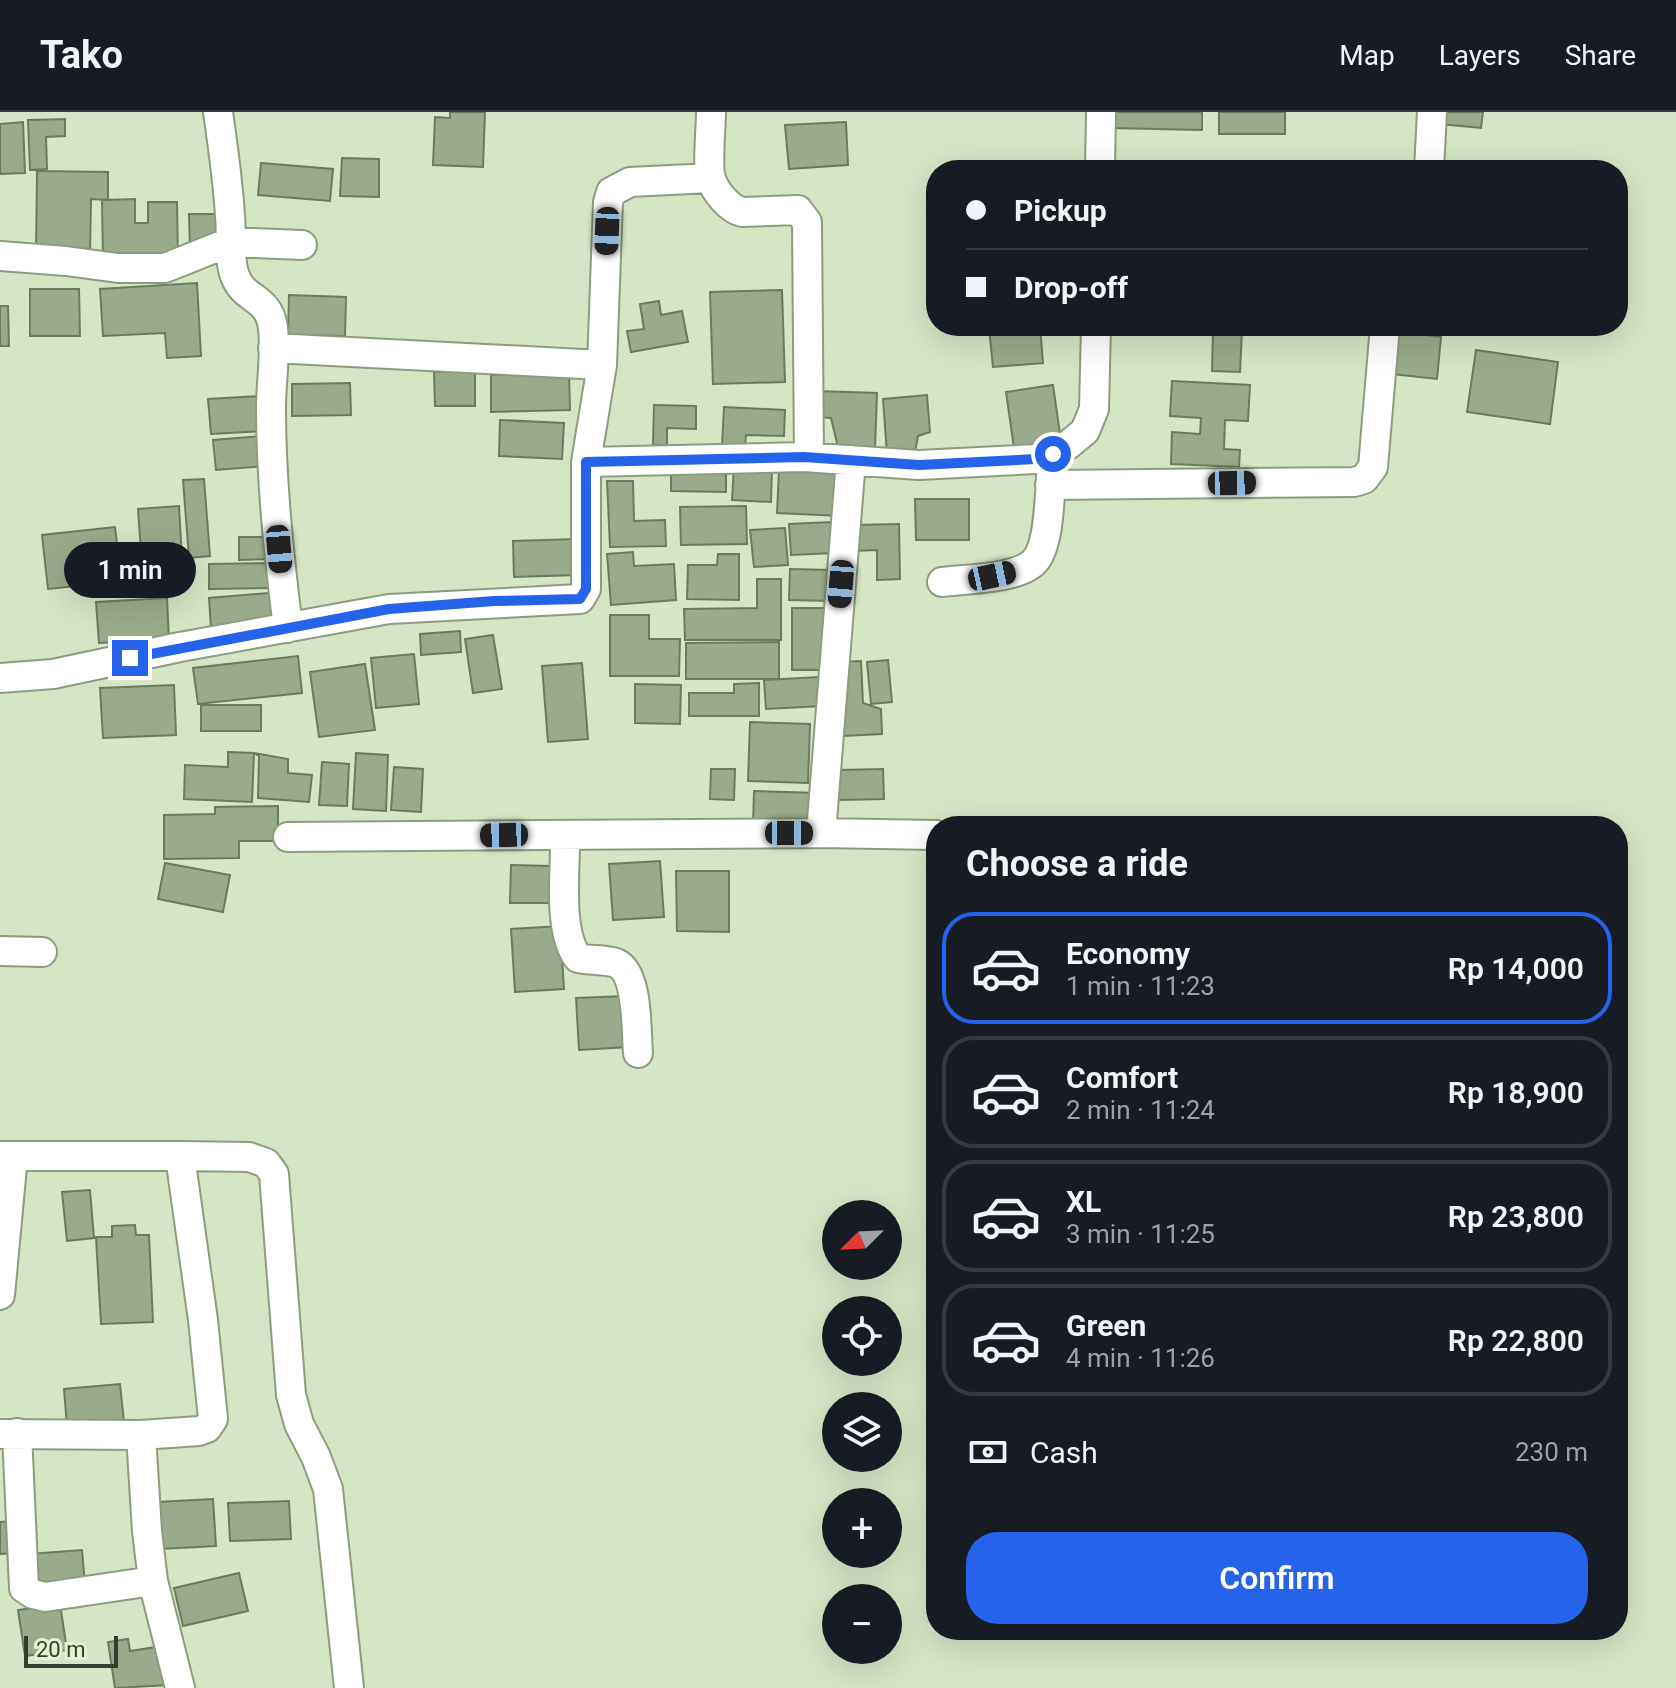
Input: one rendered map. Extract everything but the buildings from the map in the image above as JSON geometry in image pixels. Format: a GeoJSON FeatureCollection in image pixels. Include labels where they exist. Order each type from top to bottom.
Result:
{"type":"FeatureCollection","features":[{"type":"Feature","properties":{"kind":"street"},"geometry":{"type":"LineString","coordinates":[[218,112],[228,181],[234,275],[243,291],[259,299],[269,312],[273,348],[271,407],[275,498],[288,628]]}},
{"type":"Feature","properties":{"kind":"street"},"geometry":{"type":"LineString","coordinates":[[711,112],[711,178],[734,210],[798,210],[807,222],[809,457]]}},
{"type":"Feature","properties":{"kind":"street"},"geometry":{"type":"LineString","coordinates":[[1100,160],[1101,112]]}},
{"type":"Feature","properties":{"kind":"street"},"geometry":{"type":"LineString","coordinates":[[1430,160],[1432,112]]}},
{"type":"Feature","properties":{"kind":"street"},"geometry":{"type":"LineString","coordinates":[[0,678],[53,674],[389,609],[494,601],[580,599],[586,589],[586,462],[602,365],[611,192],[630,182],[711,178]]}},
{"type":"Feature","properties":{"kind":"street"},"geometry":{"type":"LineString","coordinates":[[0,256],[118,268],[165,268],[230,242],[302,245]]}},
{"type":"Feature","properties":{"kind":"street"},"geometry":{"type":"LineString","coordinates":[[586,462],[809,457],[919,465],[1036,459],[1053,454],[1085,431],[1094,409],[1096,336]]}},
{"type":"Feature","properties":{"kind":"street"},"geometry":{"type":"LineString","coordinates":[[1050,485],[1354,482],[1364,479],[1373,467],[1384,336]]}},
{"type":"Feature","properties":{"kind":"street"},"geometry":{"type":"LineString","coordinates":[[273,348],[602,365]]}},
{"type":"Feature","properties":{"kind":"street"},"geometry":{"type":"LineString","coordinates":[[942,582],[1019,570],[1034,562],[1045,539],[1053,454]]}},
{"type":"Feature","properties":{"kind":"street"},"geometry":{"type":"LineString","coordinates":[[821,833],[851,460]]}},
{"type":"Feature","properties":{"kind":"street"},"geometry":{"type":"LineString","coordinates":[[565,835],[566,930],[570,947],[578,958],[617,964],[625,971],[633,986],[638,1053]]}},
{"type":"Feature","properties":{"kind":"street"},"geometry":{"type":"LineString","coordinates":[[288,837],[926,835]]}},
{"type":"Feature","properties":{"kind":"street"},"geometry":{"type":"LineString","coordinates":[[0,951],[42,952]]}},
{"type":"Feature","properties":{"kind":"street"},"geometry":{"type":"LineString","coordinates":[[0,1295],[6,1156],[249,1157],[266,1163],[274,1174],[291,1395],[299,1424],[328,1489],[349,1688]]}},
{"type":"Feature","properties":{"kind":"street"},"geometry":{"type":"LineString","coordinates":[[153,1581],[45,1597],[24,1588],[9,1434],[141,1435],[199,1431],[207,1428],[213,1419],[203,1320],[180,1156]]}},
{"type":"Feature","properties":{"kind":"street"},"geometry":{"type":"LineString","coordinates":[[141,1435],[145,1515],[153,1581],[180,1688]]}},
{"type":"Feature","properties":{"kind":"route"},"geometry":{"type":"LineString","coordinates":[[130,658],[389,609],[494,601],[580,599],[586,589],[586,462],[804,457],[919,465],[1036,459],[1053,454]]}}]}
